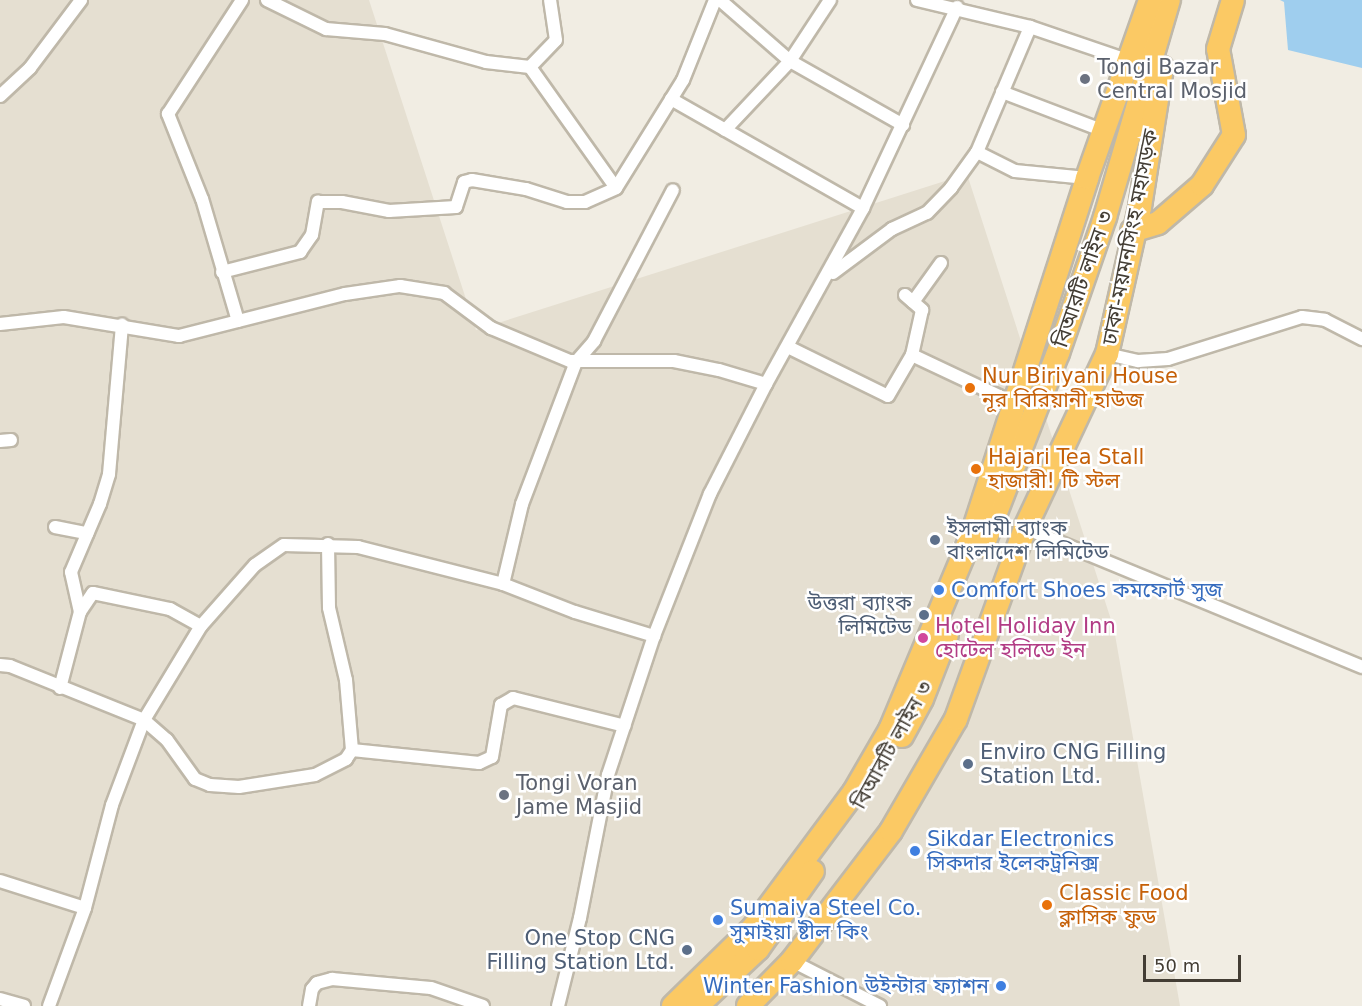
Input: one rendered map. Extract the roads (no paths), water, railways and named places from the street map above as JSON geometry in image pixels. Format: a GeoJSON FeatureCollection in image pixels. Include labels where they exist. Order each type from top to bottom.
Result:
{"type":"FeatureCollection","features":[{"type":"Feature","properties":{"kind":"highway","name":"ঢাকা-ময়মনসিংহ মহাসড়ক"},"geometry":{"type":"LineString","coordinates":[[673,1006],[753,928],[873,761],[903,699],[972,535],[1087,178],[1150,0]]}},
{"type":"Feature","properties":{"kind":"highway","name":"বিআরটি লাইন ৩"},"geometry":{"type":"LineString","coordinates":[[697,1006],[758,949],[782,918],[874,786],[922,699],[1058,353],[1105,217],[1169,0]]}},
{"type":"Feature","properties":{"kind":"highway","name":"ঢাকা-ময়মনসিংহ মহাসড়ক"},"geometry":{"type":"LineString","coordinates":[[748,1006],[792,961],[891,831],[946,738],[1025,528],[1107,354],[1132,231],[1140,207],[1164,53],[1181,0]]}},
{"type":"Feature","properties":{"kind":"highway"},"geometry":{"type":"LineString","coordinates":[[1132,231],[1158,223],[1202,185],[1234,135],[1218,49],[1233,0]]}},
{"type":"Feature","properties":{"kind":"street"},"geometry":{"type":"LineString","coordinates":[[0,96],[30,68],[81,0]]}},
{"type":"Feature","properties":{"kind":"street"},"geometry":{"type":"LineString","coordinates":[[238,321],[202,199],[168,114],[242,0]]}},
{"type":"Feature","properties":{"kind":"street"},"geometry":{"type":"LineString","coordinates":[[267,0],[326,29],[385,34],[486,62],[530,67],[616,188]]}},
{"type":"Feature","properties":{"kind":"street"},"geometry":{"type":"LineString","coordinates":[[530,67],[556,40],[550,0]]}},
{"type":"Feature","properties":{"kind":"street"},"geometry":{"type":"LineString","coordinates":[[222,272],[300,252],[312,235],[318,202],[389,211],[456,207],[464,182],[472,180],[526,189],[567,202],[585,202],[616,188],[683,80],[715,0]]}},
{"type":"Feature","properties":{"kind":"street"},"geometry":{"type":"LineString","coordinates":[[720,0],[790,61],[903,125]]}},
{"type":"Feature","properties":{"kind":"street"},"geometry":{"type":"LineString","coordinates":[[725,130],[790,61],[830,0]]}},
{"type":"Feature","properties":{"kind":"street"},"geometry":{"type":"LineString","coordinates":[[917,0],[957,7],[1133,51]]}},
{"type":"Feature","properties":{"kind":"street"},"geometry":{"type":"LineString","coordinates":[[558,1006],[608,775],[654,636],[710,494],[766,384],[829,275],[863,208],[957,7]]}},
{"type":"Feature","properties":{"kind":"street"},"geometry":{"type":"LineString","coordinates":[[829,275],[892,229],[927,213],[977,152],[1030,27]]}},
{"type":"Feature","properties":{"kind":"street"},"geometry":{"type":"LineString","coordinates":[[1002,92],[1104,131]]}},
{"type":"Feature","properties":{"kind":"street"},"geometry":{"type":"LineString","coordinates":[[671,99],[863,208]]}},
{"type":"Feature","properties":{"kind":"street"},"geometry":{"type":"LineString","coordinates":[[977,152],[1015,171],[1087,178]]}},
{"type":"Feature","properties":{"kind":"street"},"geometry":{"type":"LineString","coordinates":[[503,584],[522,504],[576,362],[594,341],[673,190]]}},
{"type":"Feature","properties":{"kind":"street"},"geometry":{"type":"LineString","coordinates":[[788,347],[888,396],[912,355],[922,310],[909,299],[941,263]]}},
{"type":"Feature","properties":{"kind":"street"},"geometry":{"type":"LineString","coordinates":[[0,324],[64,317],[179,336],[345,294],[400,286],[444,293],[491,327],[550,356],[576,362],[674,361],[719,369],[766,384]]}},
{"type":"Feature","properties":{"kind":"street"},"geometry":{"type":"LineString","coordinates":[[1107,354],[1138,361],[1168,359],[1302,317],[1325,320],[1362,339]]}},
{"type":"Feature","properties":{"kind":"street"},"geometry":{"type":"LineString","coordinates":[[80,612],[71,572],[109,474],[122,325]]}},
{"type":"Feature","properties":{"kind":"street"},"geometry":{"type":"LineString","coordinates":[[912,355],[1014,404]]}},
{"type":"Feature","properties":{"kind":"street"},"geometry":{"type":"LineString","coordinates":[[55,527],[87,533]]}},
{"type":"Feature","properties":{"kind":"street"},"geometry":{"type":"LineString","coordinates":[[1025,528],[1362,667]]}},
{"type":"Feature","properties":{"kind":"street"},"geometry":{"type":"LineString","coordinates":[[50,1006],[85,908],[102,835],[144,720],[201,626],[255,565],[284,545],[328,544],[358,548],[503,584],[575,612],[654,636]]}},
{"type":"Feature","properties":{"kind":"street"},"geometry":{"type":"LineString","coordinates":[[0,665],[10,666],[144,720],[166,740],[195,779],[210,785],[240,787],[315,775],[346,759],[352,750],[346,680],[329,608],[328,544]]}},
{"type":"Feature","properties":{"kind":"street"},"geometry":{"type":"LineString","coordinates":[[60,688],[80,612],[93,593],[170,609],[201,626]]}},
{"type":"Feature","properties":{"kind":"street"},"geometry":{"type":"LineString","coordinates":[[352,750],[479,764],[492,757],[501,705],[513,698],[625,726]]}},
{"type":"Feature","properties":{"kind":"street"},"geometry":{"type":"LineString","coordinates":[[0,881],[85,908]]}},
{"type":"Feature","properties":{"kind":"street"},"geometry":{"type":"LineString","coordinates":[[792,961],[880,1006]]}},
{"type":"Feature","properties":{"kind":"street"},"geometry":{"type":"LineString","coordinates":[[309,1006],[312,989],[332,979],[382,981],[431,988],[483,1006]]}},
{"type":"Feature","properties":{"kind":"street"},"geometry":{"type":"LineString","coordinates":[[0,999],[24,1006]]}},
{"type":"Feature","properties":{"kind":"water"},"geometry":{"type":"Polygon","coordinates":[[[1280,0],[1362,0],[1362,68],[1288,50],[1284,2],[1280,0]]]}},
{"type":"Feature","properties":{"kind":"place","name":"Tongi Bazar Central Mosjid"},"geometry":{"type":"Point","coordinates":[1085,79]}},
{"type":"Feature","properties":{"kind":"place","name":"Nur Biriyani House নূর বিরিয়ানী হাউজ"},"geometry":{"type":"Point","coordinates":[970,388]}},
{"type":"Feature","properties":{"kind":"place","name":"Hajari Tea Stall হাজারী! টি স্টল"},"geometry":{"type":"Point","coordinates":[976,469]}},
{"type":"Feature","properties":{"kind":"place","name":"ইসলামী ব্যাংক বাংলাদেশ লিমিটেড"},"geometry":{"type":"Point","coordinates":[935,540]}},
{"type":"Feature","properties":{"kind":"place","name":"Comfort Shoes কমফোর্ট সুজ"},"geometry":{"type":"Point","coordinates":[939,590]}},
{"type":"Feature","properties":{"kind":"place","name":"উত্তরা ব্যাংক লিমিটেড"},"geometry":{"type":"Point","coordinates":[924,615]}},
{"type":"Feature","properties":{"kind":"place","name":"Hotel Holiday Inn হোটেল হলিডে ইন"},"geometry":{"type":"Point","coordinates":[923,638]}},
{"type":"Feature","properties":{"kind":"place","name":"Enviro CNG Filling Station Ltd."},"geometry":{"type":"Point","coordinates":[968,764]}},
{"type":"Feature","properties":{"kind":"place","name":"Tongi Voran Jame Masjid"},"geometry":{"type":"Point","coordinates":[504,795]}},
{"type":"Feature","properties":{"kind":"place","name":"Sikdar Electronics সিকদার ইলেকট্রনিক্স"},"geometry":{"type":"Point","coordinates":[915,851]}},
{"type":"Feature","properties":{"kind":"place","name":"Classic Food ক্লাসিক ফুড"},"geometry":{"type":"Point","coordinates":[1047,905]}},
{"type":"Feature","properties":{"kind":"place","name":"Sumaiya Steel Co. সুমাইয়া ষ্টীল কিং"},"geometry":{"type":"Point","coordinates":[718,920]}},
{"type":"Feature","properties":{"kind":"place","name":"One Stop CNG Filling Station Ltd."},"geometry":{"type":"Point","coordinates":[687,950]}},
{"type":"Feature","properties":{"kind":"place","name":"Winter Fashion উইন্টার ফ্যাশন"},"geometry":{"type":"Point","coordinates":[1001,986]}}]}
